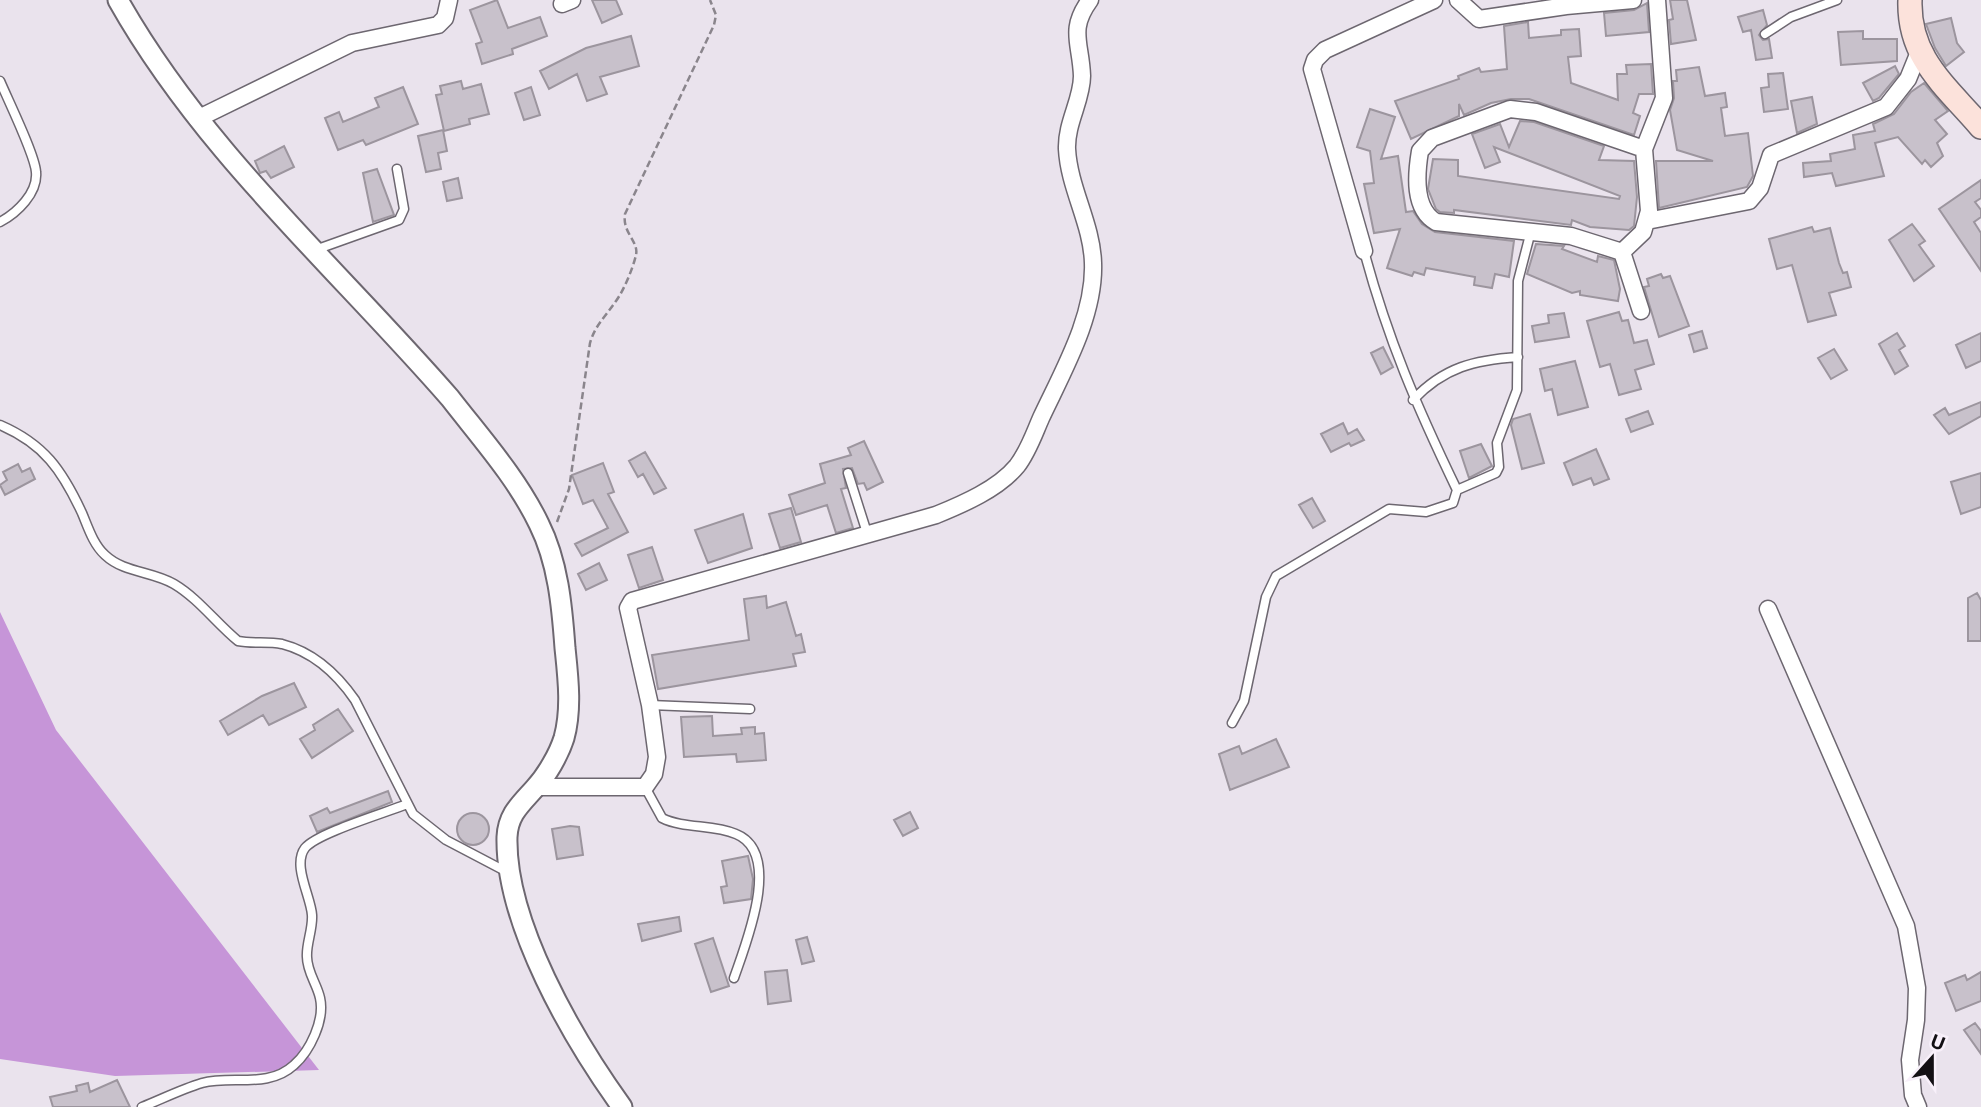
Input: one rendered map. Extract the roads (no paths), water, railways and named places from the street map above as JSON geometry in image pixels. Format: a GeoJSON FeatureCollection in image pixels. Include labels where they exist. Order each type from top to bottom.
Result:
{"type":"FeatureCollection","features":[{"type":"Feature","properties":{"kind":"main road"},"geometry":{"type":"LineString","coordinates":[[1910,0],[1911,29],[1919,52],[1981,127]]}},
{"type":"Feature","properties":{"kind":"street"},"geometry":{"type":"LineString","coordinates":[[118,0],[153,60],[197,119],[450,398],[523,496],[545,540],[561,600],[568,682],[564,739],[537,787],[516,807],[509,824],[510,873],[548,987],[593,1067],[622,1107]]}},
{"type":"Feature","properties":{"kind":"street"},"geometry":{"type":"LineString","coordinates":[[197,119],[352,43],[438,25],[445,19],[449,0]]}},
{"type":"Feature","properties":{"kind":"street"},"geometry":{"type":"LineString","coordinates":[[537,787],[645,787],[657,765],[650,705],[628,608],[632,601],[868,536],[959,506],[1011,473],[1023,458],[1063,370],[1083,320],[1093,284],[1092,248],[1067,148],[1082,77],[1076,29],[1090,0]]}},
{"type":"Feature","properties":{"kind":"street"},"geometry":{"type":"LineString","coordinates":[[1364,251],[1312,69],[1315,60],[1325,50],[1434,0]]}},
{"type":"Feature","properties":{"kind":"street"},"geometry":{"type":"LineString","coordinates":[[1458,0],[1479,19],[1566,6],[1633,0]]}},
{"type":"Feature","properties":{"kind":"street"},"geometry":{"type":"LineString","coordinates":[[1622,252],[1637,241],[1647,221],[1644,149],[1664,98],[1657,0]]}},
{"type":"Feature","properties":{"kind":"street"},"geometry":{"type":"LineString","coordinates":[[1647,221],[1749,201],[1760,188],[1771,155],[1886,107],[1908,79],[1919,52]]}},
{"type":"Feature","properties":{"kind":"street"},"geometry":{"type":"LineString","coordinates":[[1622,252],[1571,236],[1436,222],[1428,218],[1419,203],[1418,159],[1424,144],[1497,111],[1523,109],[1644,149]]}},
{"type":"Feature","properties":{"kind":"street"},"geometry":{"type":"LineString","coordinates":[[1622,252],[1641,311]]}},
{"type":"Feature","properties":{"kind":"street"},"geometry":{"type":"LineString","coordinates":[[1768,609],[1906,926],[1917,988],[1916,1020],[1910,1059],[1913,1095],[1918,1107]]}},
{"type":"Feature","properties":{"kind":"lane"},"geometry":{"type":"LineString","coordinates":[[1765,34],[1791,16],[1837,0]]}},
{"type":"Feature","properties":{"kind":"lane"},"geometry":{"type":"LineString","coordinates":[[0,81],[36,171],[31,192],[20,208],[0,222]]}},
{"type":"Feature","properties":{"kind":"lane"},"geometry":{"type":"LineString","coordinates":[[315,250],[399,219],[404,209],[397,169]]}},
{"type":"Feature","properties":{"kind":"lane"},"geometry":{"type":"LineString","coordinates":[[1457,490],[1496,473],[1499,467],[1497,443],[1517,390],[1518,281],[1531,231]]}},
{"type":"Feature","properties":{"kind":"lane"},"geometry":{"type":"LineString","coordinates":[[1232,723],[1244,701],[1266,597],[1276,576],[1390,509],[1433,510],[1453,503],[1457,490],[1413,400],[1383,321],[1364,251]]}},
{"type":"Feature","properties":{"kind":"lane"},"geometry":{"type":"LineString","coordinates":[[1413,400],[1435,379],[1462,365],[1518,357]]}},
{"type":"Feature","properties":{"kind":"lane"},"geometry":{"type":"LineString","coordinates":[[0,425],[26,437],[42,449],[74,497],[98,548],[112,561],[172,583],[199,603],[238,641],[280,643],[298,650],[320,662],[344,683],[407,804],[421,821],[446,840],[510,873]]}},
{"type":"Feature","properties":{"kind":"lane"},"geometry":{"type":"LineString","coordinates":[[848,473],[868,536]]}},
{"type":"Feature","properties":{"kind":"lane"},"geometry":{"type":"LineString","coordinates":[[650,705],[750,709]]}},
{"type":"Feature","properties":{"kind":"lane"},"geometry":{"type":"LineString","coordinates":[[645,787],[662,818],[734,833],[745,839],[755,851],[761,872],[747,940],[734,978]]}},
{"type":"Feature","properties":{"kind":"lane"},"geometry":{"type":"LineString","coordinates":[[142,1107],[201,1083],[252,1081],[272,1077],[293,1067],[309,1048],[321,1007],[307,957],[312,916],[300,862],[302,853],[306,845],[322,836],[407,804]]}}]}
